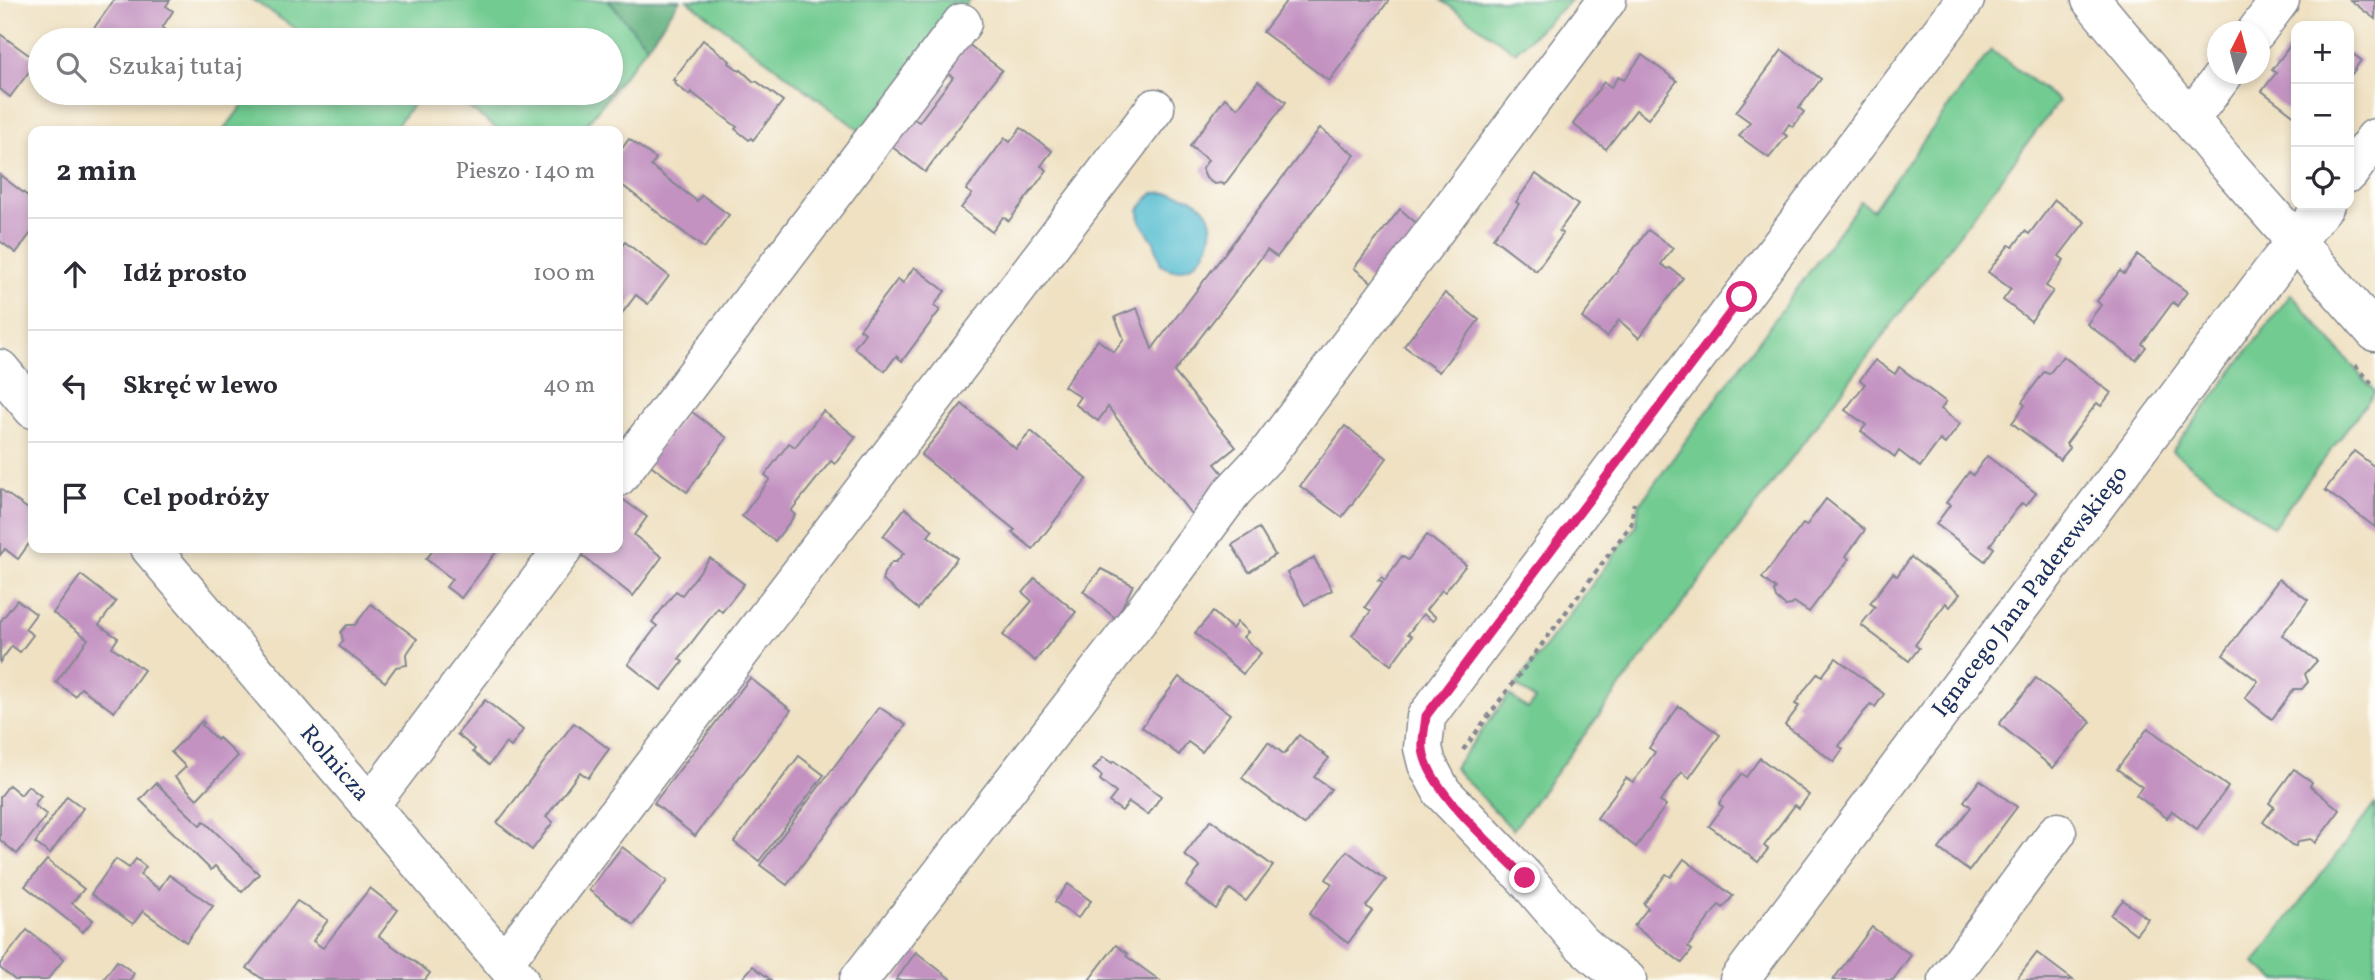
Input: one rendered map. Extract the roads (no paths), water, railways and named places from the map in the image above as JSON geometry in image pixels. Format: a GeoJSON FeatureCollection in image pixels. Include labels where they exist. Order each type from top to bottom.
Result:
{"type":"FeatureCollection","features":[{"type":"Feature","properties":{"kind":"street"},"geometry":{"type":"LineString","coordinates":[[859,980],[1138,620],[1233,491],[1267,455],[1607,0]]}},
{"type":"Feature","properties":{"kind":"street"},"geometry":{"type":"LineString","coordinates":[[1627,980],[1580,942],[1525,878],[1442,792],[1427,764],[1423,748],[1426,716],[1965,0]]}},
{"type":"Feature","properties":{"kind":"street"},"geometry":{"type":"LineString","coordinates":[[2091,0],[2190,119],[2375,332]]}},
{"type":"Feature","properties":{"kind":"street"},"geometry":{"type":"LineString","coordinates":[[2264,21],[2280,0]]}},
{"type":"Feature","properties":{"kind":"street"},"geometry":{"type":"LineString","coordinates":[[623,470],[962,23]]}},
{"type":"Feature","properties":{"kind":"street"},"geometry":{"type":"LineString","coordinates":[[2190,119],[2216,84]]}},
{"type":"Feature","properties":{"kind":"street"},"geometry":{"type":"LineString","coordinates":[[512,971],[1155,108]]}},
{"type":"Feature","properties":{"kind":"street"},"geometry":{"type":"LineString","coordinates":[[2354,166],[2375,138]]}},
{"type":"Feature","properties":{"kind":"street"},"geometry":{"type":"LineString","coordinates":[[623,435],[839,152]]}},
{"type":"Feature","properties":{"kind":"street","name":"Ignacego Jana Paderewskiego"},"geometry":{"type":"LineString","coordinates":[[1739,980],[2321,210]]}},
{"type":"Feature","properties":{"kind":"street"},"geometry":{"type":"LineString","coordinates":[[0,369],[28,403]]}},
{"type":"Feature","properties":{"kind":"street","name":"Rolnicza"},"geometry":{"type":"LineString","coordinates":[[154,553],[512,971]]}},
{"type":"Feature","properties":{"kind":"street"},"geometry":{"type":"LineString","coordinates":[[360,795],[369,766],[533,553]]}},
{"type":"Feature","properties":{"kind":"street"},"geometry":{"type":"LineString","coordinates":[[360,795],[560,553]]}},
{"type":"Feature","properties":{"kind":"street"},"geometry":{"type":"LineString","coordinates":[[1948,980],[2057,832]]}},
{"type":"Feature","properties":{"kind":"water"},"geometry":{"type":"Polygon","coordinates":[[[1153,193],[1184,196],[1202,206],[1211,221],[1210,238],[1203,254],[1192,265],[1177,270],[1161,265],[1154,242],[1140,221],[1139,209],[1153,193]]]}}]}
